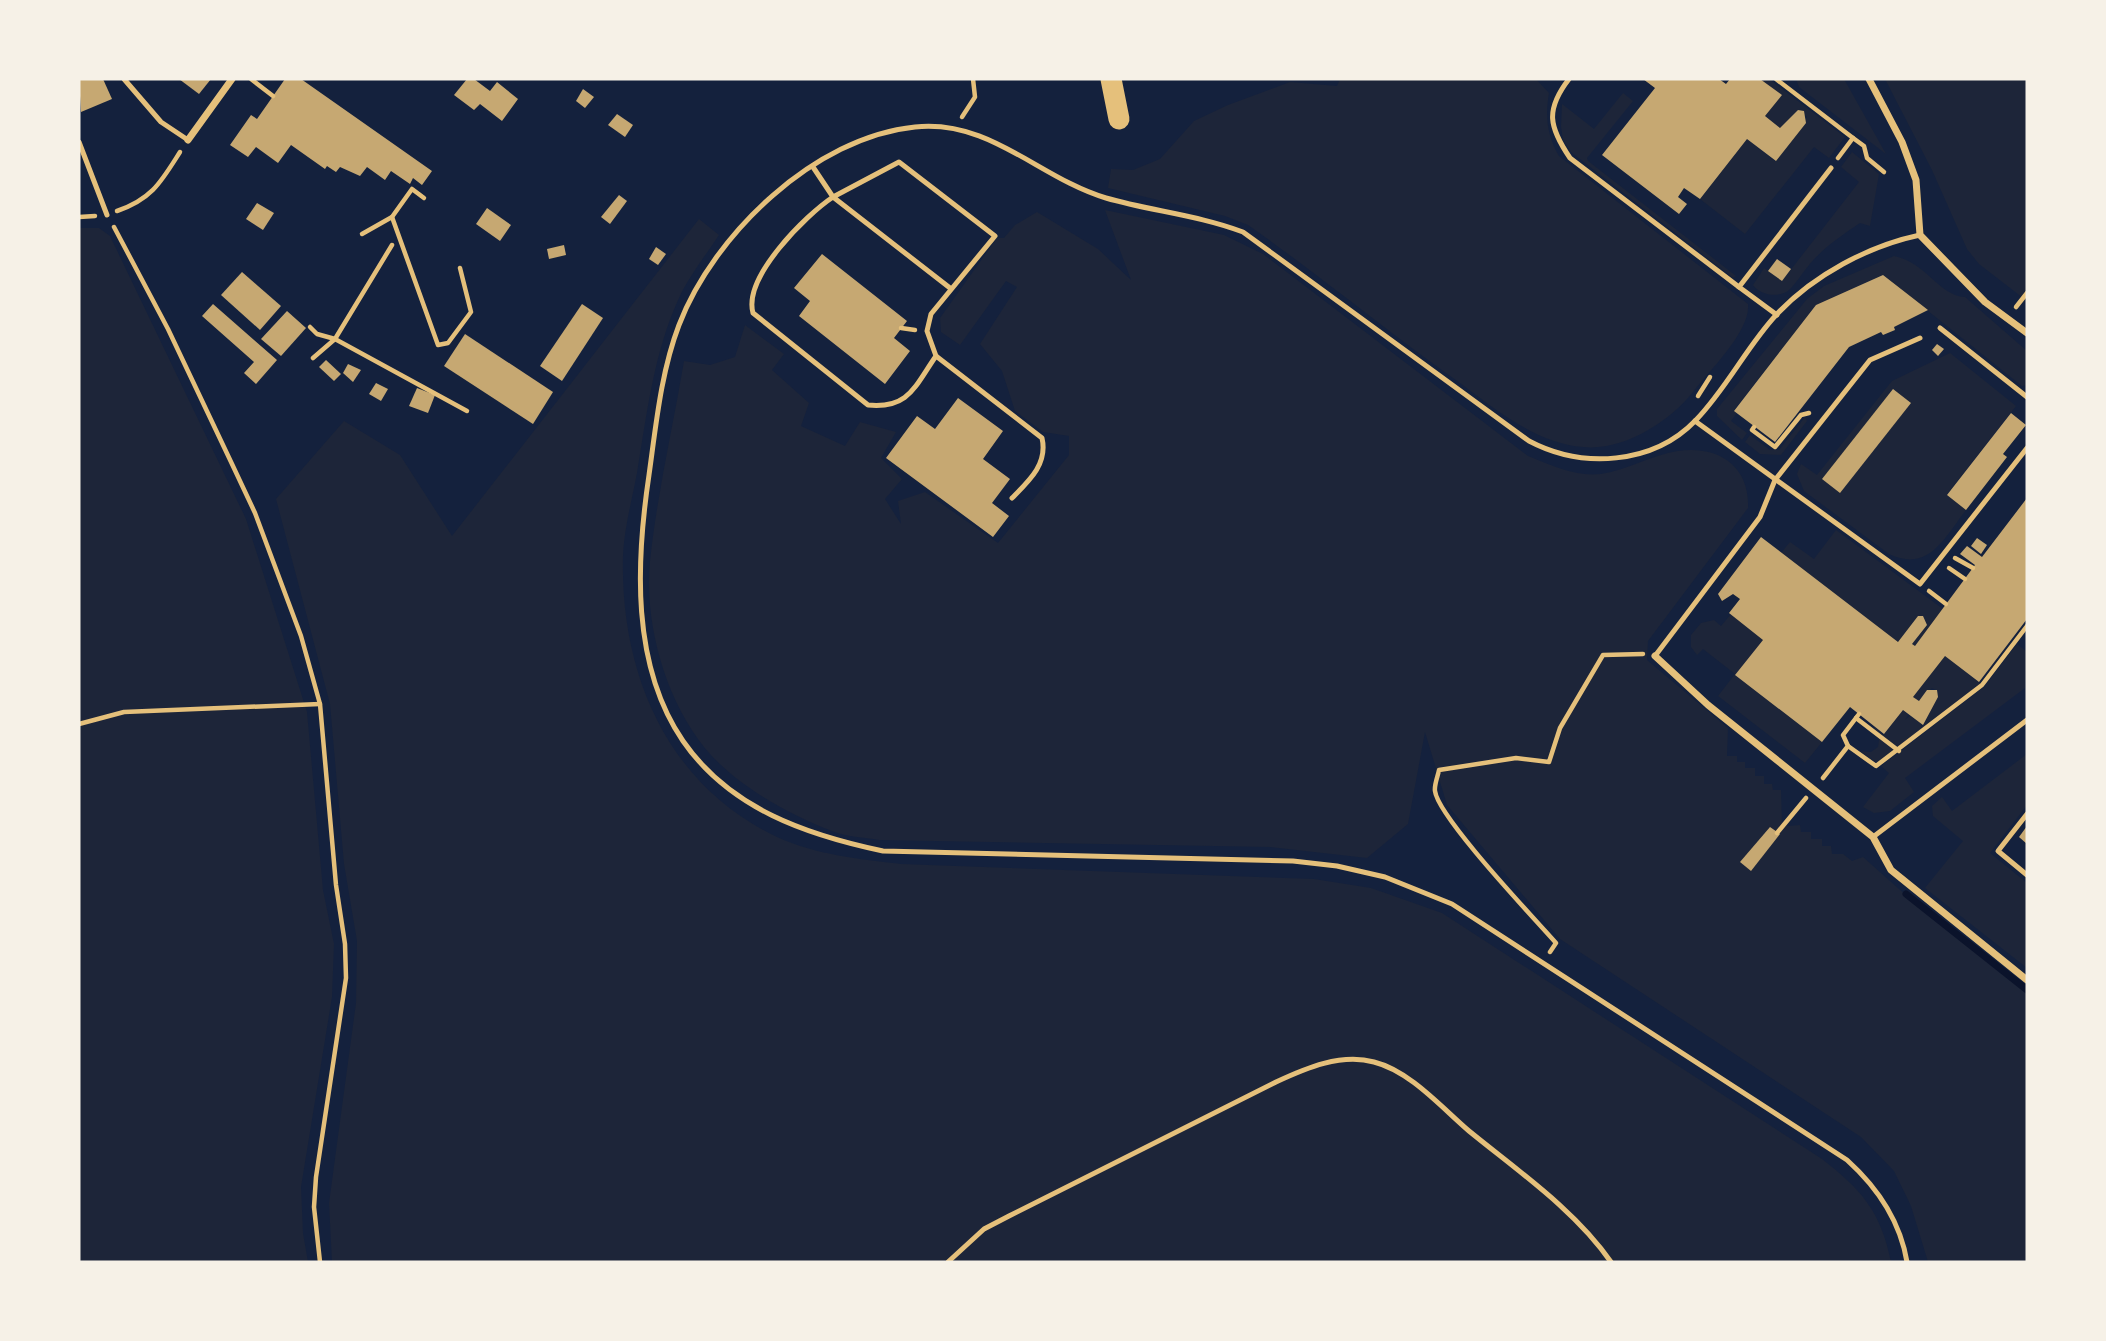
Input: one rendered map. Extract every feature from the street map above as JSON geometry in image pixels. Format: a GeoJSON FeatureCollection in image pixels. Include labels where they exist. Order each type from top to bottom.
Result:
{"type":"FeatureCollection","features":[{"type":"Feature","properties":{"kind":"highway"},"geometry":{"type":"LineString","coordinates":[[1111,79],[1119,119]]}},
{"type":"Feature","properties":{"kind":"street"},"geometry":{"type":"LineString","coordinates":[[188,140],[232,79]]}},
{"type":"Feature","properties":{"kind":"street"},"geometry":{"type":"LineString","coordinates":[[1869,79],[1902,142],[1916,180],[1920,235],[1985,302],[2027,333]]}},
{"type":"Feature","properties":{"kind":"street"},"geometry":{"type":"LineString","coordinates":[[1656,656],[1708,705],[1873,837],[1891,870],[2027,980]]}},
{"type":"Feature","properties":{"kind":"lane"},"geometry":{"type":"LineString","coordinates":[[124,79],[161,122],[188,140]]}},
{"type":"Feature","properties":{"kind":"lane"},"geometry":{"type":"LineString","coordinates":[[1569,79],[1557,95],[1552,111],[1555,136],[1570,158],[1777,315]]}},
{"type":"Feature","properties":{"kind":"lane"},"geometry":{"type":"LineString","coordinates":[[1907,1262],[1888,1205],[1868,1179],[1847,1160],[1544,962],[1452,904],[1420,889],[1337,866],[1293,861],[883,851],[793,828],[728,787],[690,749],[666,711],[645,642],[639,552],[662,392],[680,323],[705,273],[759,206],[784,185],[850,146],[889,132],[913,127],[951,127],[991,139],[1081,189],[1107,198],[1217,223],[1242,232],[1266,246],[1434,374],[1551,453],[1597,460],[1625,457],[1654,449],[1695,421],[1777,315],[1819,279],[1888,242],[1920,235]]}},
{"type":"Feature","properties":{"kind":"lane"},"geometry":{"type":"LineString","coordinates":[[79,142],[107,215]]}},
{"type":"Feature","properties":{"kind":"lane"},"geometry":{"type":"LineString","coordinates":[[936,356],[908,396],[889,407],[868,405],[753,313],[750,303],[755,282],[811,212],[899,162],[995,236],[931,314],[927,331],[936,356],[1042,438],[1044,449],[1036,474],[1012,498]]}},
{"type":"Feature","properties":{"kind":"lane"},"geometry":{"type":"LineString","coordinates":[[813,167],[834,197],[950,288]]}},
{"type":"Feature","properties":{"kind":"lane"},"geometry":{"type":"LineString","coordinates":[[1739,287],[1831,168]]}},
{"type":"Feature","properties":{"kind":"lane"},"geometry":{"type":"LineString","coordinates":[[1940,328],[2027,397]]}},
{"type":"Feature","properties":{"kind":"lane"},"geometry":{"type":"LineString","coordinates":[[1656,656],[1760,517],[1774,481],[1870,360],[1920,338]]}},
{"type":"Feature","properties":{"kind":"lane"},"geometry":{"type":"LineString","coordinates":[[1695,421],[1774,481],[1920,584],[2027,448]]}},
{"type":"Feature","properties":{"kind":"lane"},"geometry":{"type":"LineString","coordinates":[[1873,837],[2027,720]]}},
{"type":"Feature","properties":{"kind":"lane"},"geometry":{"type":"LineString","coordinates":[[2027,814],[1998,851],[2027,875]]}},
{"type":"Feature","properties":{"kind":"lane"},"geometry":{"type":"LineString","coordinates":[[948,1262],[984,1229],[1009,1216],[1276,1082],[1311,1067],[1351,1059],[1375,1062],[1417,1087],[1556,1204],[1587,1232],[1611,1262]]}},
{"type":"Feature","properties":{"kind":"path"},"geometry":{"type":"LineString","coordinates":[[251,79],[273,96]]}},
{"type":"Feature","properties":{"kind":"path"},"geometry":{"type":"LineString","coordinates":[[951,127],[971,108],[975,97],[973,79]]}},
{"type":"Feature","properties":{"kind":"path"},"geometry":{"type":"LineString","coordinates":[[1776,79],[1864,146],[1867,158],[1884,172]]}},
{"type":"Feature","properties":{"kind":"path"},"geometry":{"type":"LineString","coordinates":[[1831,168],[1853,138]]}},
{"type":"Feature","properties":{"kind":"path"},"geometry":{"type":"LineString","coordinates":[[188,140],[156,189],[138,204],[107,215],[168,329],[255,513],[301,636],[320,704],[336,885],[345,944],[346,978],[316,1177],[314,1207],[320,1262]]}},
{"type":"Feature","properties":{"kind":"path"},"geometry":{"type":"LineString","coordinates":[[362,234],[392,218],[412,190],[424,198]]}},
{"type":"Feature","properties":{"kind":"path"},"geometry":{"type":"LineString","coordinates":[[392,218],[438,345],[448,343],[471,312],[460,268]]}},
{"type":"Feature","properties":{"kind":"path"},"geometry":{"type":"LineString","coordinates":[[313,358],[335,339],[392,245]]}},
{"type":"Feature","properties":{"kind":"path"},"geometry":{"type":"LineString","coordinates":[[2016,307],[2027,293]]}},
{"type":"Feature","properties":{"kind":"path"},"geometry":{"type":"LineString","coordinates":[[310,327],[317,334],[335,339],[467,411]]}},
{"type":"Feature","properties":{"kind":"path"},"geometry":{"type":"LineString","coordinates":[[1754,426],[1752,430],[1775,447],[1801,415],[1808,414],[1816,404]]}},
{"type":"Feature","properties":{"kind":"path"},"geometry":{"type":"LineString","coordinates":[[1899,751],[1858,716],[1843,735],[1848,746],[1876,766],[1899,751],[1982,685],[2027,626]]}},
{"type":"Feature","properties":{"kind":"path"},"geometry":{"type":"LineString","coordinates":[[1556,943],[1473,849],[1442,808],[1435,792],[1439,770],[1516,758],[1549,762],[1560,728],[1603,655],[1639,654]]}},
{"type":"Feature","properties":{"kind":"path"},"geometry":{"type":"LineString","coordinates":[[79,724],[124,712],[320,704]]}},
{"type":"Feature","properties":{"kind":"path"},"geometry":{"type":"LineString","coordinates":[[1777,832],[1848,746]]}},
{"type":"Feature","properties":{"kind":"shaded area"},"geometry":{"type":"Polygon","coordinates":[[[1340,79],[1536,79],[1549,93],[1548,126],[1559,156],[1748,304],[1747,315],[1736,338],[1683,403],[1644,433],[1629,440],[1598,447],[1565,444],[1530,431],[1498,411],[1248,225],[1225,216],[1108,188],[1111,169],[1133,170],[1160,159],[1194,121],[1228,105],[1290,82],[1337,86],[1340,79]]]}},
{"type":"Feature","properties":{"kind":"shaded area"},"geometry":{"type":"Polygon","coordinates":[[[1760,79],[1769,79],[1845,137],[1829,158],[1814,147],[1745,234],[1700,199],[1747,139],[1775,161],[1807,117],[1798,110],[1780,128],[1765,116],[1781,95],[1760,79]]]}},
{"type":"Feature","properties":{"kind":"shaded area"},"geometry":{"type":"Polygon","coordinates":[[[1796,79],[1844,79],[1886,154],[1799,87],[1796,79]]]}},
{"type":"Feature","properties":{"kind":"shaded area"},"geometry":{"type":"Polygon","coordinates":[[[1885,79],[2027,79],[2027,301],[1979,264],[1967,249],[1932,170],[1885,79]]]}},
{"type":"Feature","properties":{"kind":"shaded area"},"geometry":{"type":"Polygon","coordinates":[[[1623,93],[1633,101],[1587,158],[1588,161],[1736,276],[1733,278],[1571,152],[1563,140],[1562,104],[1594,129],[1623,93]]]}},
{"type":"Feature","properties":{"kind":"shaded area"},"geometry":{"type":"Polygon","coordinates":[[[1852,152],[1879,174],[1870,226],[1860,223],[1833,242],[1814,259],[1788,291],[1774,295],[1760,291],[1753,285],[1764,268],[1782,281],[1859,182],[1841,167],[1852,152]]]}},
{"type":"Feature","properties":{"kind":"shaded area"},"geometry":{"type":"Polygon","coordinates":[[[1105,210],[1224,235],[1263,254],[1528,456],[1573,472],[1601,474],[1668,453],[1693,450],[1718,455],[1737,470],[1744,481],[1748,508],[1648,641],[1647,660],[1728,728],[1727,756],[1737,756],[1737,762],[1745,762],[1745,768],[1755,768],[1755,776],[1764,776],[1764,784],[1772,784],[1773,790],[1781,790],[1782,822],[1788,826],[1800,825],[1801,832],[1811,832],[1811,839],[1822,839],[1822,846],[1831,846],[1832,854],[1843,854],[1852,861],[1863,857],[1926,913],[2027,992],[2027,1262],[1928,1262],[1911,1206],[1894,1171],[1861,1137],[1560,939],[1447,805],[1425,732],[1408,824],[1367,858],[1270,847],[879,840],[855,837],[832,831],[780,807],[716,761],[690,727],[668,683],[660,659],[650,609],[653,536],[684,361],[710,365],[735,357],[745,325],[784,354],[772,370],[809,403],[801,426],[845,446],[860,422],[896,432],[881,458],[902,479],[885,499],[901,524],[898,501],[925,492],[998,543],[1069,455],[1069,436],[1043,432],[1015,411],[1002,371],[980,344],[1017,287],[1006,281],[960,345],[941,332],[940,318],[997,238],[1004,238],[1015,225],[1037,212],[1098,249],[1131,280],[1105,210]],[[1770,827],[1741,862],[1751,870],[1777,832],[1770,827]]]}},
{"type":"Feature","properties":{"kind":"shaded area"},"geometry":{"type":"Polygon","coordinates":[[[699,219],[719,235],[683,290],[663,340],[648,406],[623,556],[624,600],[630,642],[641,683],[658,721],[679,756],[706,788],[739,815],[777,837],[838,855],[901,864],[1314,879],[1371,888],[1442,913],[1822,1159],[1868,1203],[1882,1229],[1891,1262],[332,1262],[329,1203],[356,1003],[357,941],[344,864],[330,704],[276,499],[344,421],[400,455],[452,536],[699,219]]]}},
{"type":"Feature","properties":{"kind":"shaded area"},"geometry":{"type":"Polygon","coordinates":[[[79,228],[99,228],[110,236],[246,519],[307,712],[323,890],[334,944],[332,997],[301,1187],[303,1233],[308,1262],[79,1262],[79,228]]]}},
{"type":"Feature","properties":{"kind":"shaded area"},"geometry":{"type":"Polygon","coordinates":[[[1894,256],[1915,265],[1947,291],[1965,297],[2027,351],[2027,385],[2022,386],[1883,275],[1816,305],[1734,410],[1737,413],[1731,421],[1747,433],[1742,440],[1717,416],[1717,409],[1807,299],[1824,286],[1894,256]]]}},
{"type":"Feature","properties":{"kind":"shaded area"},"geometry":{"type":"Polygon","coordinates":[[[1950,353],[2016,406],[1947,494],[1966,510],[1934,550],[1915,559],[1903,559],[1889,554],[1804,491],[1797,474],[1801,464],[1817,475],[1892,381],[1950,353]]]}},
{"type":"Feature","properties":{"kind":"shaded area"},"geometry":{"type":"Polygon","coordinates":[[[1805,417],[1807,421],[1781,455],[1760,454],[1745,442],[1750,435],[1770,450],[1779,450],[1805,417]]]}},
{"type":"Feature","properties":{"kind":"shaded area"},"geometry":{"type":"Polygon","coordinates":[[[1836,530],[1943,609],[1915,646],[1912,644],[1927,625],[1923,616],[1918,616],[1898,642],[1781,553],[1790,542],[1814,559],[1836,530]]]}},
{"type":"Feature","properties":{"kind":"shaded area"},"geometry":{"type":"Polygon","coordinates":[[[1731,614],[1763,640],[1735,675],[1822,742],[1805,763],[1718,696],[1735,674],[1703,649],[1697,655],[1691,647],[1691,635],[1701,623],[1714,620],[1721,626],[1731,614]]]}},
{"type":"Feature","properties":{"kind":"shaded area"},"geometry":{"type":"Polygon","coordinates":[[[2017,644],[2027,652],[2025,688],[1905,778],[1914,792],[1890,811],[1874,813],[1863,807],[1889,773],[1881,766],[1984,687],[2017,644]]]}},
{"type":"Feature","properties":{"kind":"shaded area"},"geometry":{"type":"Polygon","coordinates":[[[1945,656],[1981,684],[1921,730],[1938,697],[1936,690],[1932,688],[1919,701],[1913,697],[1945,656]]]}},
{"type":"Feature","properties":{"kind":"shaded area"},"geometry":{"type":"Polygon","coordinates":[[[1903,710],[1908,715],[1905,720],[1910,716],[1922,724],[1920,730],[1877,763],[1860,751],[1871,752],[1878,747],[1879,740],[1872,732],[1875,727],[1883,735],[1903,710]]]}},
{"type":"Feature","properties":{"kind":"shaded area"},"geometry":{"type":"Polygon","coordinates":[[[2027,754],[2027,805],[1990,853],[2027,883],[2027,968],[1925,888],[1963,841],[1933,816],[1932,806],[1942,797],[1952,811],[2027,754]]]}},
{"type":"Feature","properties":{"kind":"building"},"geometry":{"type":"Polygon","coordinates":[[[79,79],[103,79],[112,99],[81,112],[79,79]]]}},
{"type":"Feature","properties":{"kind":"building"},"geometry":{"type":"Polygon","coordinates":[[[179,79],[211,79],[199,94],[179,79]]]}},
{"type":"Feature","properties":{"kind":"building"},"geometry":{"type":"Polygon","coordinates":[[[285,79],[301,79],[432,171],[422,185],[413,178],[410,184],[391,171],[385,180],[367,167],[360,176],[340,167],[336,172],[327,166],[325,169],[291,145],[278,163],[256,147],[248,157],[230,145],[251,115],[257,119],[285,79]]]}},
{"type":"Feature","properties":{"kind":"building"},"geometry":{"type":"Polygon","coordinates":[[[467,79],[474,79],[490,91],[497,82],[518,99],[502,121],[480,104],[474,110],[454,95],[467,79]]]}},
{"type":"Feature","properties":{"kind":"building"},"geometry":{"type":"Polygon","coordinates":[[[1643,79],[1719,79],[1726,84],[1730,79],[1760,79],[1782,95],[1765,116],[1780,128],[1798,110],[1804,111],[1806,123],[1776,161],[1747,139],[1700,199],[1684,188],[1678,197],[1687,204],[1679,214],[1602,155],[1655,88],[1643,79]]]}},
{"type":"Feature","properties":{"kind":"building"},"geometry":{"type":"Polygon","coordinates":[[[583,89],[594,97],[585,108],[576,101],[583,89]]]}},
{"type":"Feature","properties":{"kind":"building"},"geometry":{"type":"Polygon","coordinates":[[[617,114],[633,125],[625,137],[608,125],[617,114]]]}},
{"type":"Feature","properties":{"kind":"building"},"geometry":{"type":"Polygon","coordinates":[[[619,195],[627,201],[610,224],[601,217],[619,195]]]}},
{"type":"Feature","properties":{"kind":"building"},"geometry":{"type":"Polygon","coordinates":[[[257,203],[274,213],[263,230],[246,219],[257,203]]]}},
{"type":"Feature","properties":{"kind":"building"},"geometry":{"type":"Polygon","coordinates":[[[487,208],[511,225],[500,241],[476,224],[487,208]]]}},
{"type":"Feature","properties":{"kind":"building"},"geometry":{"type":"Polygon","coordinates":[[[564,245],[566,255],[549,259],[547,249],[564,245]]]}},
{"type":"Feature","properties":{"kind":"building"},"geometry":{"type":"Polygon","coordinates":[[[656,247],[666,254],[658,265],[649,259],[656,247]]]}},
{"type":"Feature","properties":{"kind":"building"},"geometry":{"type":"Polygon","coordinates":[[[822,254],[907,321],[894,338],[910,351],[885,384],[799,316],[810,301],[794,288],[822,254]]]}},
{"type":"Feature","properties":{"kind":"building"},"geometry":{"type":"Polygon","coordinates":[[[1777,259],[1791,269],[1782,281],[1768,271],[1777,259]]]}},
{"type":"Feature","properties":{"kind":"building"},"geometry":{"type":"Polygon","coordinates":[[[242,272],[281,306],[260,330],[221,295],[242,272]]]}},
{"type":"Feature","properties":{"kind":"building"},"geometry":{"type":"Polygon","coordinates":[[[1883,275],[1928,310],[1894,327],[1895,330],[1883,335],[1881,332],[1849,347],[1775,442],[1734,411],[1816,305],[1883,275]]]}},
{"type":"Feature","properties":{"kind":"building"},"geometry":{"type":"Polygon","coordinates":[[[213,304],[277,360],[256,384],[244,373],[254,362],[202,316],[213,304]]]}},
{"type":"Feature","properties":{"kind":"building"},"geometry":{"type":"Polygon","coordinates":[[[582,304],[603,318],[562,381],[540,366],[582,304]]]}},
{"type":"Feature","properties":{"kind":"building"},"geometry":{"type":"Polygon","coordinates":[[[287,311],[306,328],[281,356],[261,339],[287,311]]]}},
{"type":"Feature","properties":{"kind":"building"},"geometry":{"type":"Polygon","coordinates":[[[465,334],[553,392],[533,424],[444,366],[465,334]]]}},
{"type":"Feature","properties":{"kind":"building"},"geometry":{"type":"Polygon","coordinates":[[[1937,344],[1944,349],[1938,356],[1932,350],[1937,344]]]}},
{"type":"Feature","properties":{"kind":"building"},"geometry":{"type":"Polygon","coordinates":[[[326,360],[341,374],[334,381],[319,367],[326,360]]]}},
{"type":"Feature","properties":{"kind":"building"},"geometry":{"type":"Polygon","coordinates":[[[348,364],[361,370],[353,382],[343,373],[348,364]]]}},
{"type":"Feature","properties":{"kind":"building"},"geometry":{"type":"Polygon","coordinates":[[[376,383],[388,389],[381,401],[369,394],[376,383]]]}},
{"type":"Feature","properties":{"kind":"building"},"geometry":{"type":"Polygon","coordinates":[[[417,388],[435,395],[428,413],[409,406],[417,388]]]}},
{"type":"Feature","properties":{"kind":"building"},"geometry":{"type":"Polygon","coordinates":[[[1893,389],[1911,403],[1840,493],[1822,479],[1893,389]]]}},
{"type":"Feature","properties":{"kind":"building"},"geometry":{"type":"Polygon","coordinates":[[[958,398],[1003,431],[983,459],[1010,479],[992,503],[1009,516],[993,537],[886,458],[917,416],[935,429],[958,398]]]}},
{"type":"Feature","properties":{"kind":"building"},"geometry":{"type":"Polygon","coordinates":[[[2011,413],[2026,425],[2003,454],[2007,457],[1966,510],[1947,495],[2011,413]]]}},
{"type":"Feature","properties":{"kind":"building"},"geometry":{"type":"Polygon","coordinates":[[[2027,498],[2027,619],[1979,682],[1945,656],[1913,697],[1919,701],[1927,690],[1937,690],[1938,697],[1923,725],[1903,710],[1884,734],[1850,707],[1822,742],[1735,675],[1763,640],[1729,613],[1740,599],[1733,594],[1722,601],[1718,594],[1761,537],[1898,642],[1918,616],[1923,616],[1927,625],[1912,644],[1915,646],[1975,565],[1960,554],[1967,546],[1982,557],[2027,498]]]}},
{"type":"Feature","properties":{"kind":"building"},"geometry":{"type":"Polygon","coordinates":[[[1977,538],[1987,545],[1981,554],[1971,546],[1977,538]]]}},
{"type":"Feature","properties":{"kind":"building"},"geometry":{"type":"Polygon","coordinates":[[[2027,826],[2027,844],[2019,837],[2027,826]]]}},
{"type":"Feature","properties":{"kind":"building"},"geometry":{"type":"Polygon","coordinates":[[[1770,827],[1780,834],[1751,871],[1740,862],[1770,827]]]}},
{"type":"Feature","properties":{"kind":"waterway"},"geometry":{"type":"LineString","coordinates":[[1906,894],[2027,990]]}}]}
